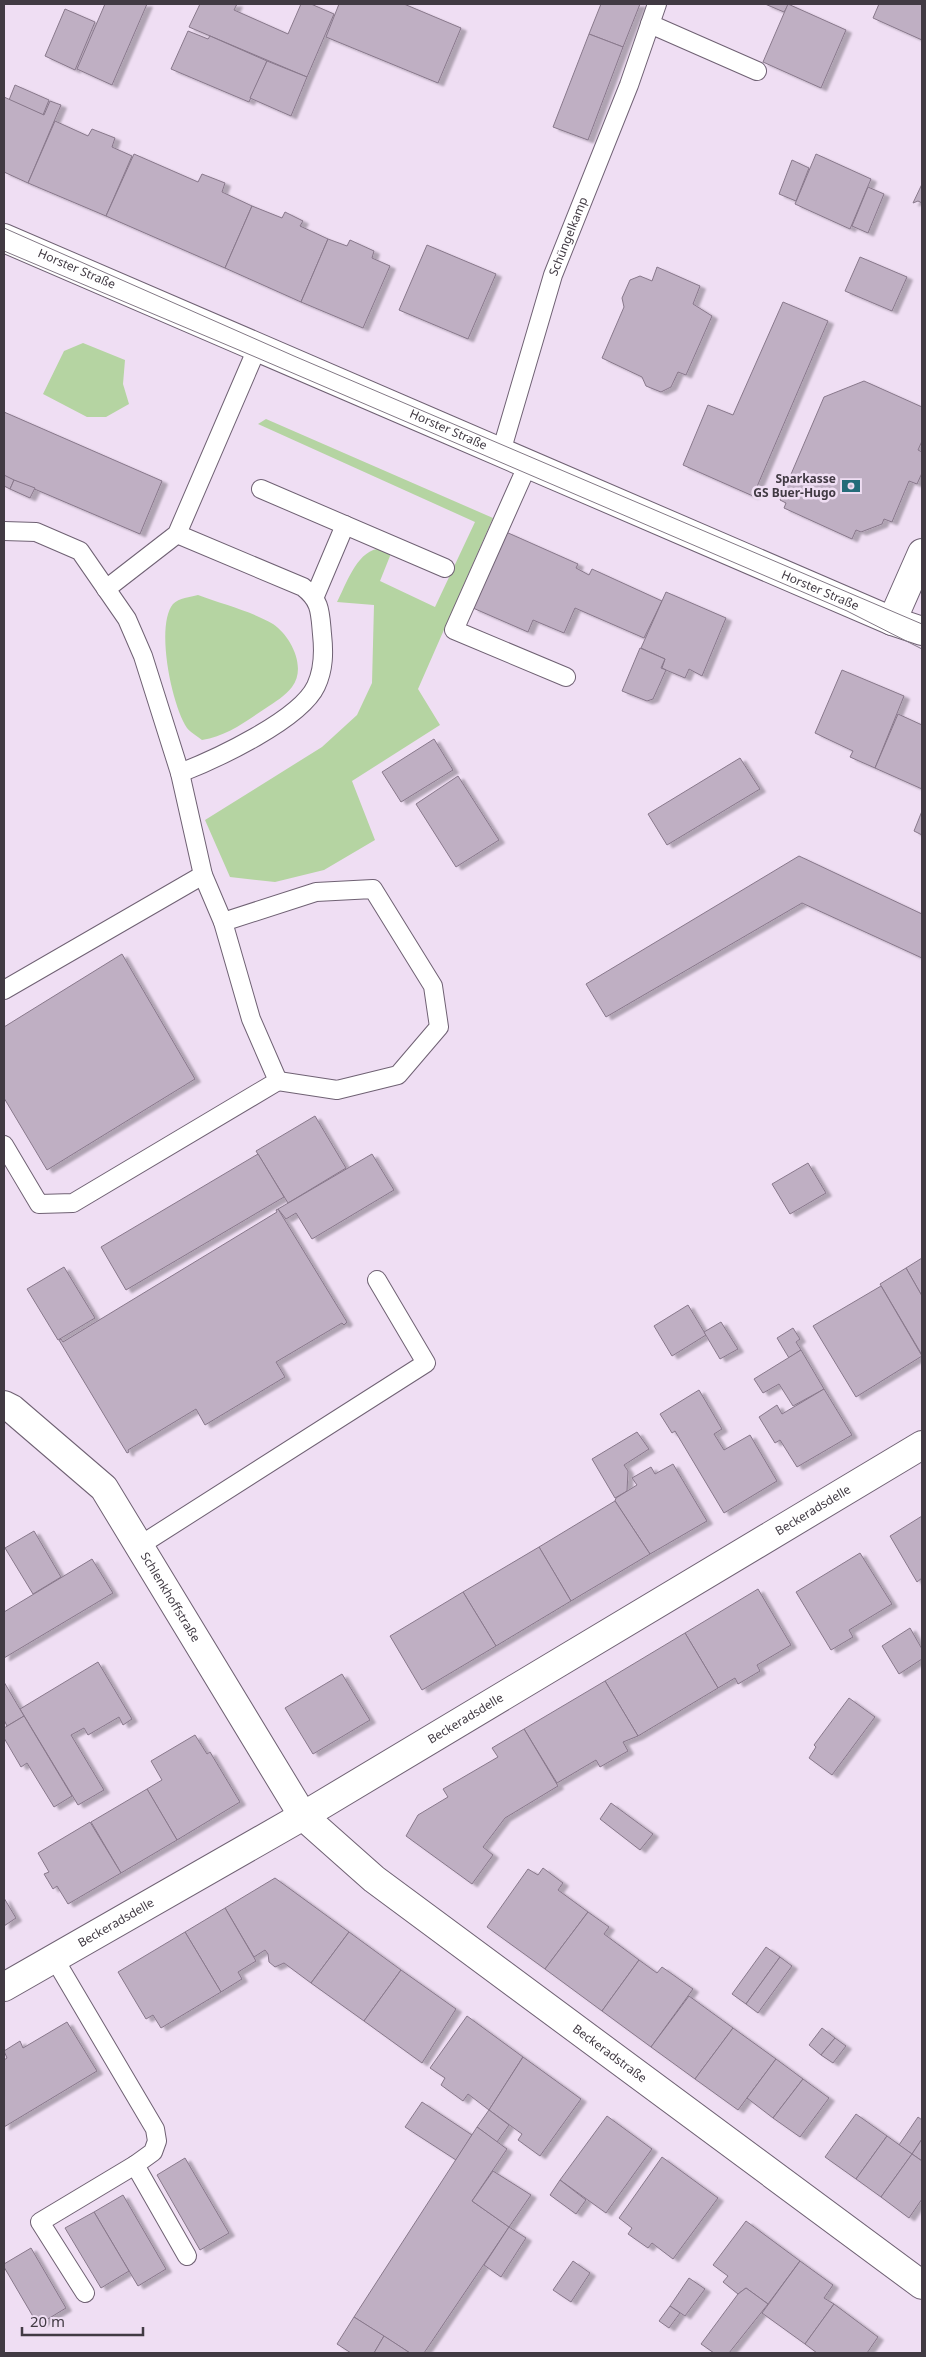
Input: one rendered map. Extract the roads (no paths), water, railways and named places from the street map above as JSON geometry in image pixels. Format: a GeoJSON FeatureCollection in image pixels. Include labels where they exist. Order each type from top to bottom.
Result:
{"type":"FeatureCollection","features":[{"type":"Feature","properties":{"kind":"street","name":"Horster Straße"},"geometry":{"type":"LineString","coordinates":[[4,238],[892,621],[922,631]]}},
{"type":"Feature","properties":{"kind":"street"},"geometry":{"type":"LineString","coordinates":[[892,621],[922,553]]}},
{"type":"Feature","properties":{"kind":"street","name":"Horster Straße"},"geometry":{"type":"LineString","coordinates":[[892,621],[922,639]]}},
{"type":"Feature","properties":{"kind":"street","name":"Schlenkhoffstraße"},"geometry":{"type":"LineString","coordinates":[[4,1405],[12,1409],[104,1488],[303,1816]]}},
{"type":"Feature","properties":{"kind":"street","name":"Beckeradsdelle"},"geometry":{"type":"LineString","coordinates":[[4,1987],[303,1816],[922,1445]]}},
{"type":"Feature","properties":{"kind":"street","name":"Beckeradstraße"},"geometry":{"type":"LineString","coordinates":[[303,1816],[374,1879],[922,2285]]}},
{"type":"Feature","properties":{"kind":"lane","name":"Schüngelkamp"},"geometry":{"type":"LineString","coordinates":[[501,452],[553,274],[629,85],[657,4]]}},
{"type":"Feature","properties":{"kind":"lane"},"geometry":{"type":"LineString","coordinates":[[650,24],[757,71]]}},
{"type":"Feature","properties":{"kind":"lane"},"geometry":{"type":"LineString","coordinates":[[106,590],[177,534],[258,346]]}},
{"type":"Feature","properties":{"kind":"lane"},"geometry":{"type":"LineString","coordinates":[[528,464],[454,630],[566,676]]}},
{"type":"Feature","properties":{"kind":"lane"},"geometry":{"type":"LineString","coordinates":[[261,489],[445,568]]}},
{"type":"Feature","properties":{"kind":"lane"},"geometry":{"type":"LineString","coordinates":[[315,596],[345,525]]}},
{"type":"Feature","properties":{"kind":"lane"},"geometry":{"type":"LineString","coordinates":[[4,531],[36,532],[80,551],[127,619],[143,656],[180,773],[203,875],[223,922],[251,1019],[278,1081]]}},
{"type":"Feature","properties":{"kind":"lane"},"geometry":{"type":"LineString","coordinates":[[177,534],[304,587],[315,596],[321,617],[324,664],[316,687],[299,709],[204,764],[180,773]]}},
{"type":"Feature","properties":{"kind":"lane"},"geometry":{"type":"LineString","coordinates":[[4,990],[203,875]]}},
{"type":"Feature","properties":{"kind":"lane"},"geometry":{"type":"LineString","coordinates":[[4,1145],[40,1204],[73,1203],[278,1081],[337,1090],[398,1075],[439,1027],[433,986],[373,889],[316,892],[223,922]]}},
{"type":"Feature","properties":{"kind":"lane"},"geometry":{"type":"LineString","coordinates":[[139,1546],[426,1362],[377,1280]]}},
{"type":"Feature","properties":{"kind":"lane"},"geometry":{"type":"LineString","coordinates":[[54,1958],[154,2128],[157,2141],[153,2152],[135,2165],[40,2222],[85,2293]]}},
{"type":"Feature","properties":{"kind":"lane"},"geometry":{"type":"LineString","coordinates":[[135,2165],[187,2256]]}},
{"type":"Feature","properties":{"kind":"tram line"},"geometry":{"type":"LineString","coordinates":[[4,228],[294,356],[922,624]]}},
{"type":"Feature","properties":{"kind":"tram line"},"geometry":{"type":"LineString","coordinates":[[4,251],[847,611],[922,649]]}},
{"type":"Feature","properties":{"kind":"place","name":"Sparkasse GS Buer-Hugo"},"geometry":{"type":"Point","coordinates":[851,486]}}]}
